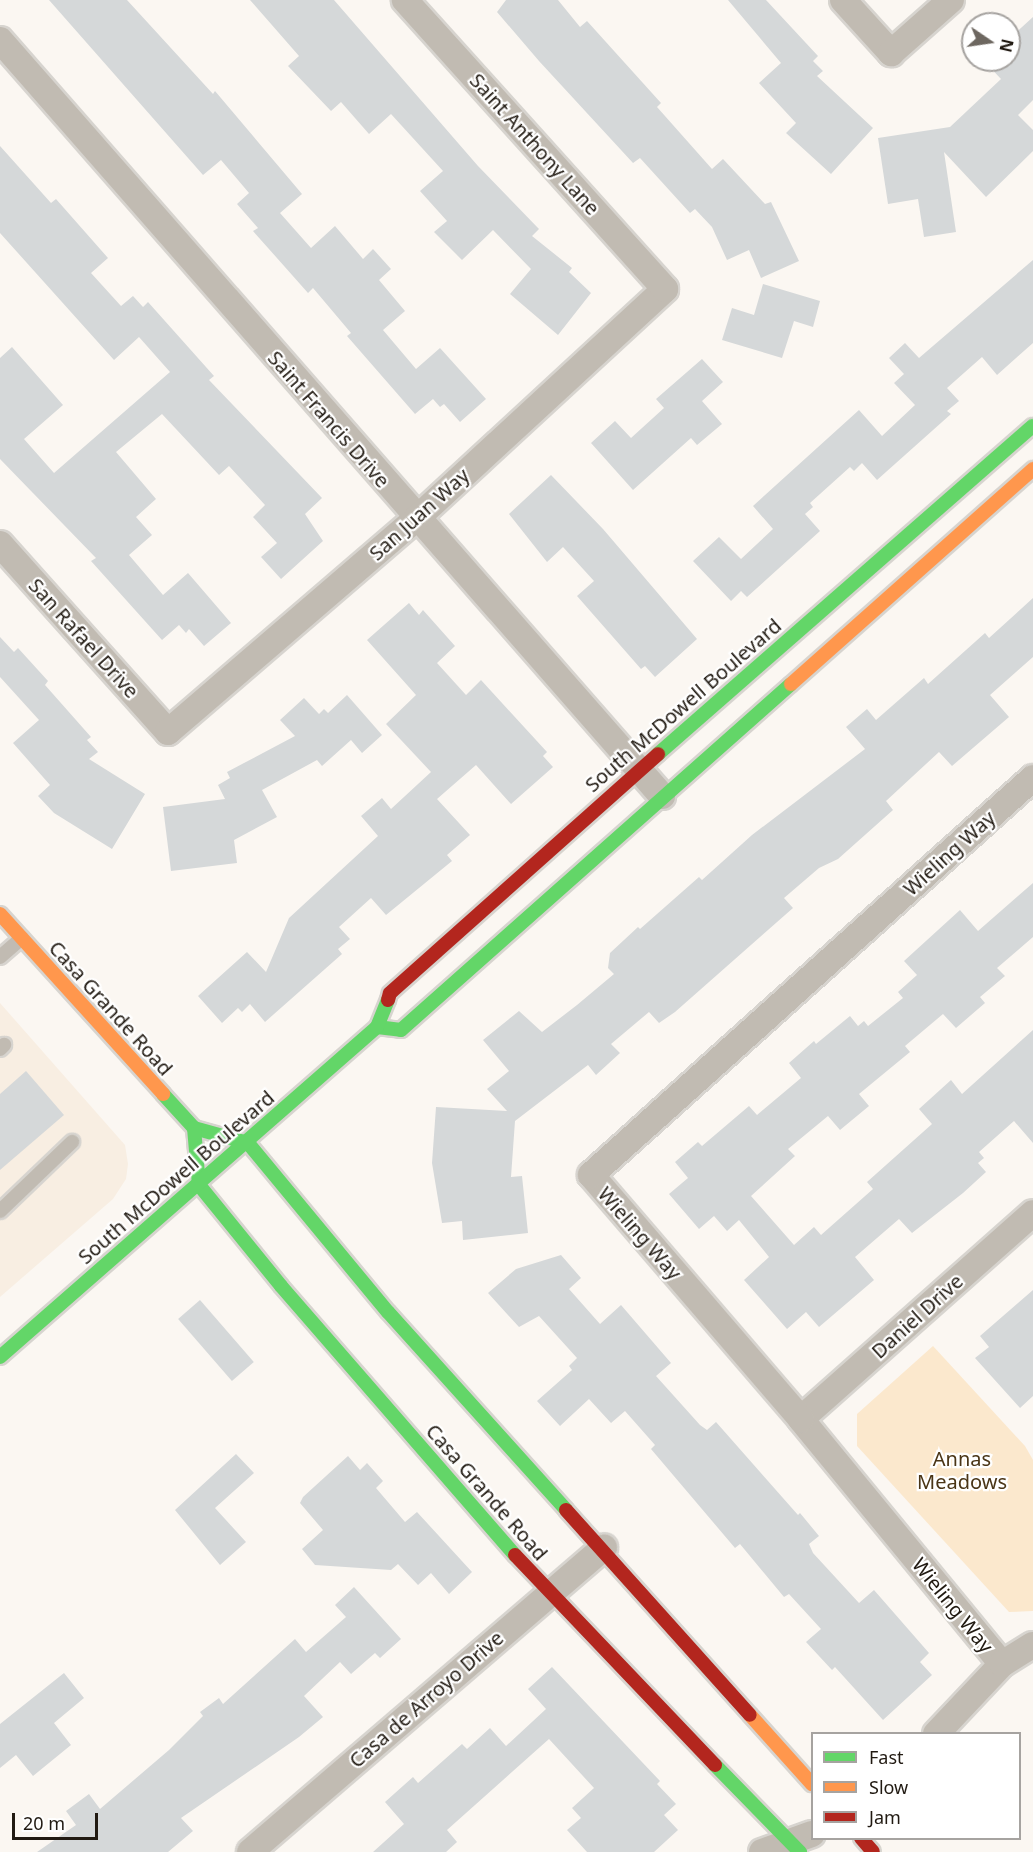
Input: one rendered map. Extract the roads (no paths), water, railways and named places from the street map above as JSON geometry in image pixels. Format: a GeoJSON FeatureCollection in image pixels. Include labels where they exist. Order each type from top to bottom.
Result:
{"type":"FeatureCollection","features":[{"type":"Feature","properties":{"kind":"main road","name":"South McDowell Boulevard"},"geometry":{"type":"LineString","coordinates":[[0,1357],[159,1215],[199,1185],[248,1143],[377,1027],[390,993],[637,770],[1033,426]]}},
{"type":"Feature","properties":{"kind":"main road"},"geometry":{"type":"LineString","coordinates":[[377,1027],[401,1030],[1033,469]]}},
{"type":"Feature","properties":{"kind":"main road","name":"Casa Grande Road"},"geometry":{"type":"LineString","coordinates":[[0,914],[194,1128]]}},
{"type":"Feature","properties":{"kind":"main road"},"geometry":{"type":"LineString","coordinates":[[199,1185],[194,1128],[248,1143],[388,1312],[604,1548],[811,1782]]}},
{"type":"Feature","properties":{"kind":"main road","name":"Casa Grande Road"},"geometry":{"type":"LineString","coordinates":[[199,1185],[281,1286],[548,1593],[802,1843]]}},
{"type":"Feature","properties":{"kind":"main road"},"geometry":{"type":"LineString","coordinates":[[862,1840],[873,1852]]}},
{"type":"Feature","properties":{"kind":"street","name":"Saint Anthony Lane"},"geometry":{"type":"LineString","coordinates":[[405,0],[665,289]]}},
{"type":"Feature","properties":{"kind":"street"},"geometry":{"type":"LineString","coordinates":[[843,0],[891,54],[951,0]]}},
{"type":"Feature","properties":{"kind":"street","name":"Saint Francis Drive"},"geometry":{"type":"LineString","coordinates":[[0,40],[416,519],[662,796]]}},
{"type":"Feature","properties":{"kind":"street","name":"San Juan Way"},"geometry":{"type":"LineString","coordinates":[[168,732],[416,519],[665,289]]}},
{"type":"Feature","properties":{"kind":"street","name":"San Rafael Drive"},"geometry":{"type":"LineString","coordinates":[[0,544],[168,732]]}},
{"type":"Feature","properties":{"kind":"street","name":"Wieling Way"},"geometry":{"type":"LineString","coordinates":[[1002,1664],[801,1419],[591,1175],[1033,778]]}},
{"type":"Feature","properties":{"kind":"street","name":"Daniel Drive"},"geometry":{"type":"LineString","coordinates":[[801,1419],[1033,1213]]}},
{"type":"Feature","properties":{"kind":"street","name":"Casa de Arroyo Drive"},"geometry":{"type":"LineString","coordinates":[[250,1852],[548,1593],[604,1548]]}},
{"type":"Feature","properties":{"kind":"street"},"geometry":{"type":"LineString","coordinates":[[938,1732],[1002,1664],[1033,1645]]}},
{"type":"Feature","properties":{"kind":"street"},"geometry":{"type":"LineString","coordinates":[[762,1852],[802,1843]]}},
{"type":"Feature","properties":{"kind":"lane"},"geometry":{"type":"LineString","coordinates":[[0,957],[22,939]]}},
{"type":"Feature","properties":{"kind":"lane"},"geometry":{"type":"LineString","coordinates":[[0,1211],[72,1142]]}},
{"type":"Feature","properties":{"kind":"park label","name":"Annas Meadows"},"geometry":{"type":"Point","coordinates":[962,1470]}}]}
